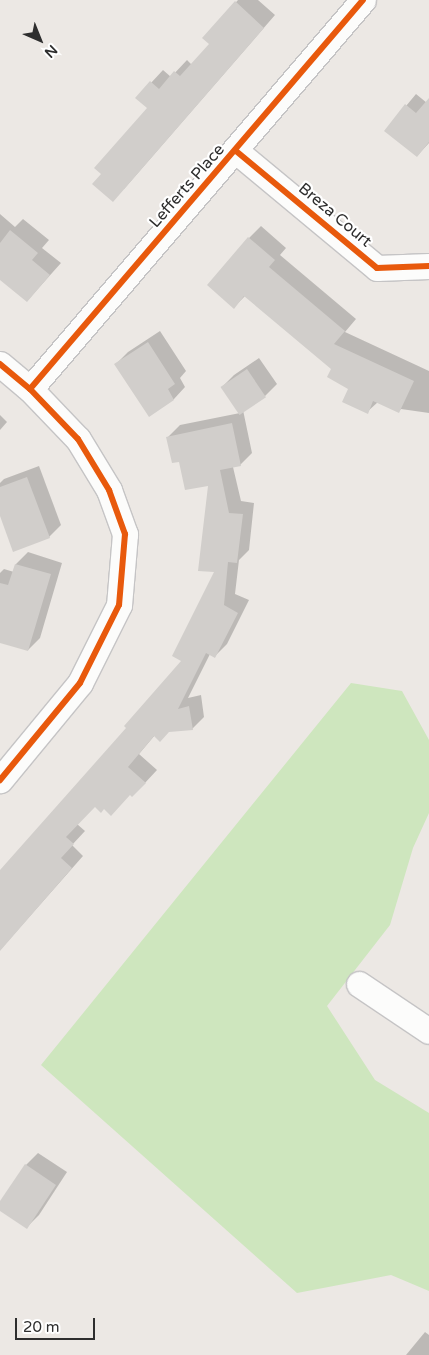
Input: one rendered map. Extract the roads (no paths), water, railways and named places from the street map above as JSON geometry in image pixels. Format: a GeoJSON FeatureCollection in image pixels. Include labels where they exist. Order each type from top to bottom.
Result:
{"type":"FeatureCollection","features":[{"type":"Feature","properties":{"kind":"street","name":"Lefferts Place"},"geometry":{"type":"LineString","coordinates":[[30,390],[363,0]]}},
{"type":"Feature","properties":{"kind":"street","name":"Breza Court"},"geometry":{"type":"LineString","coordinates":[[236,151],[377,268],[429,266]]}},
{"type":"Feature","properties":{"kind":"street"},"geometry":{"type":"LineString","coordinates":[[0,364],[30,390],[78,439],[109,490],[125,534],[119,606],[80,683],[0,780]]}},
{"type":"Feature","properties":{"kind":"street"},"geometry":{"type":"LineString","coordinates":[[359,984],[429,1031]]}}]}
